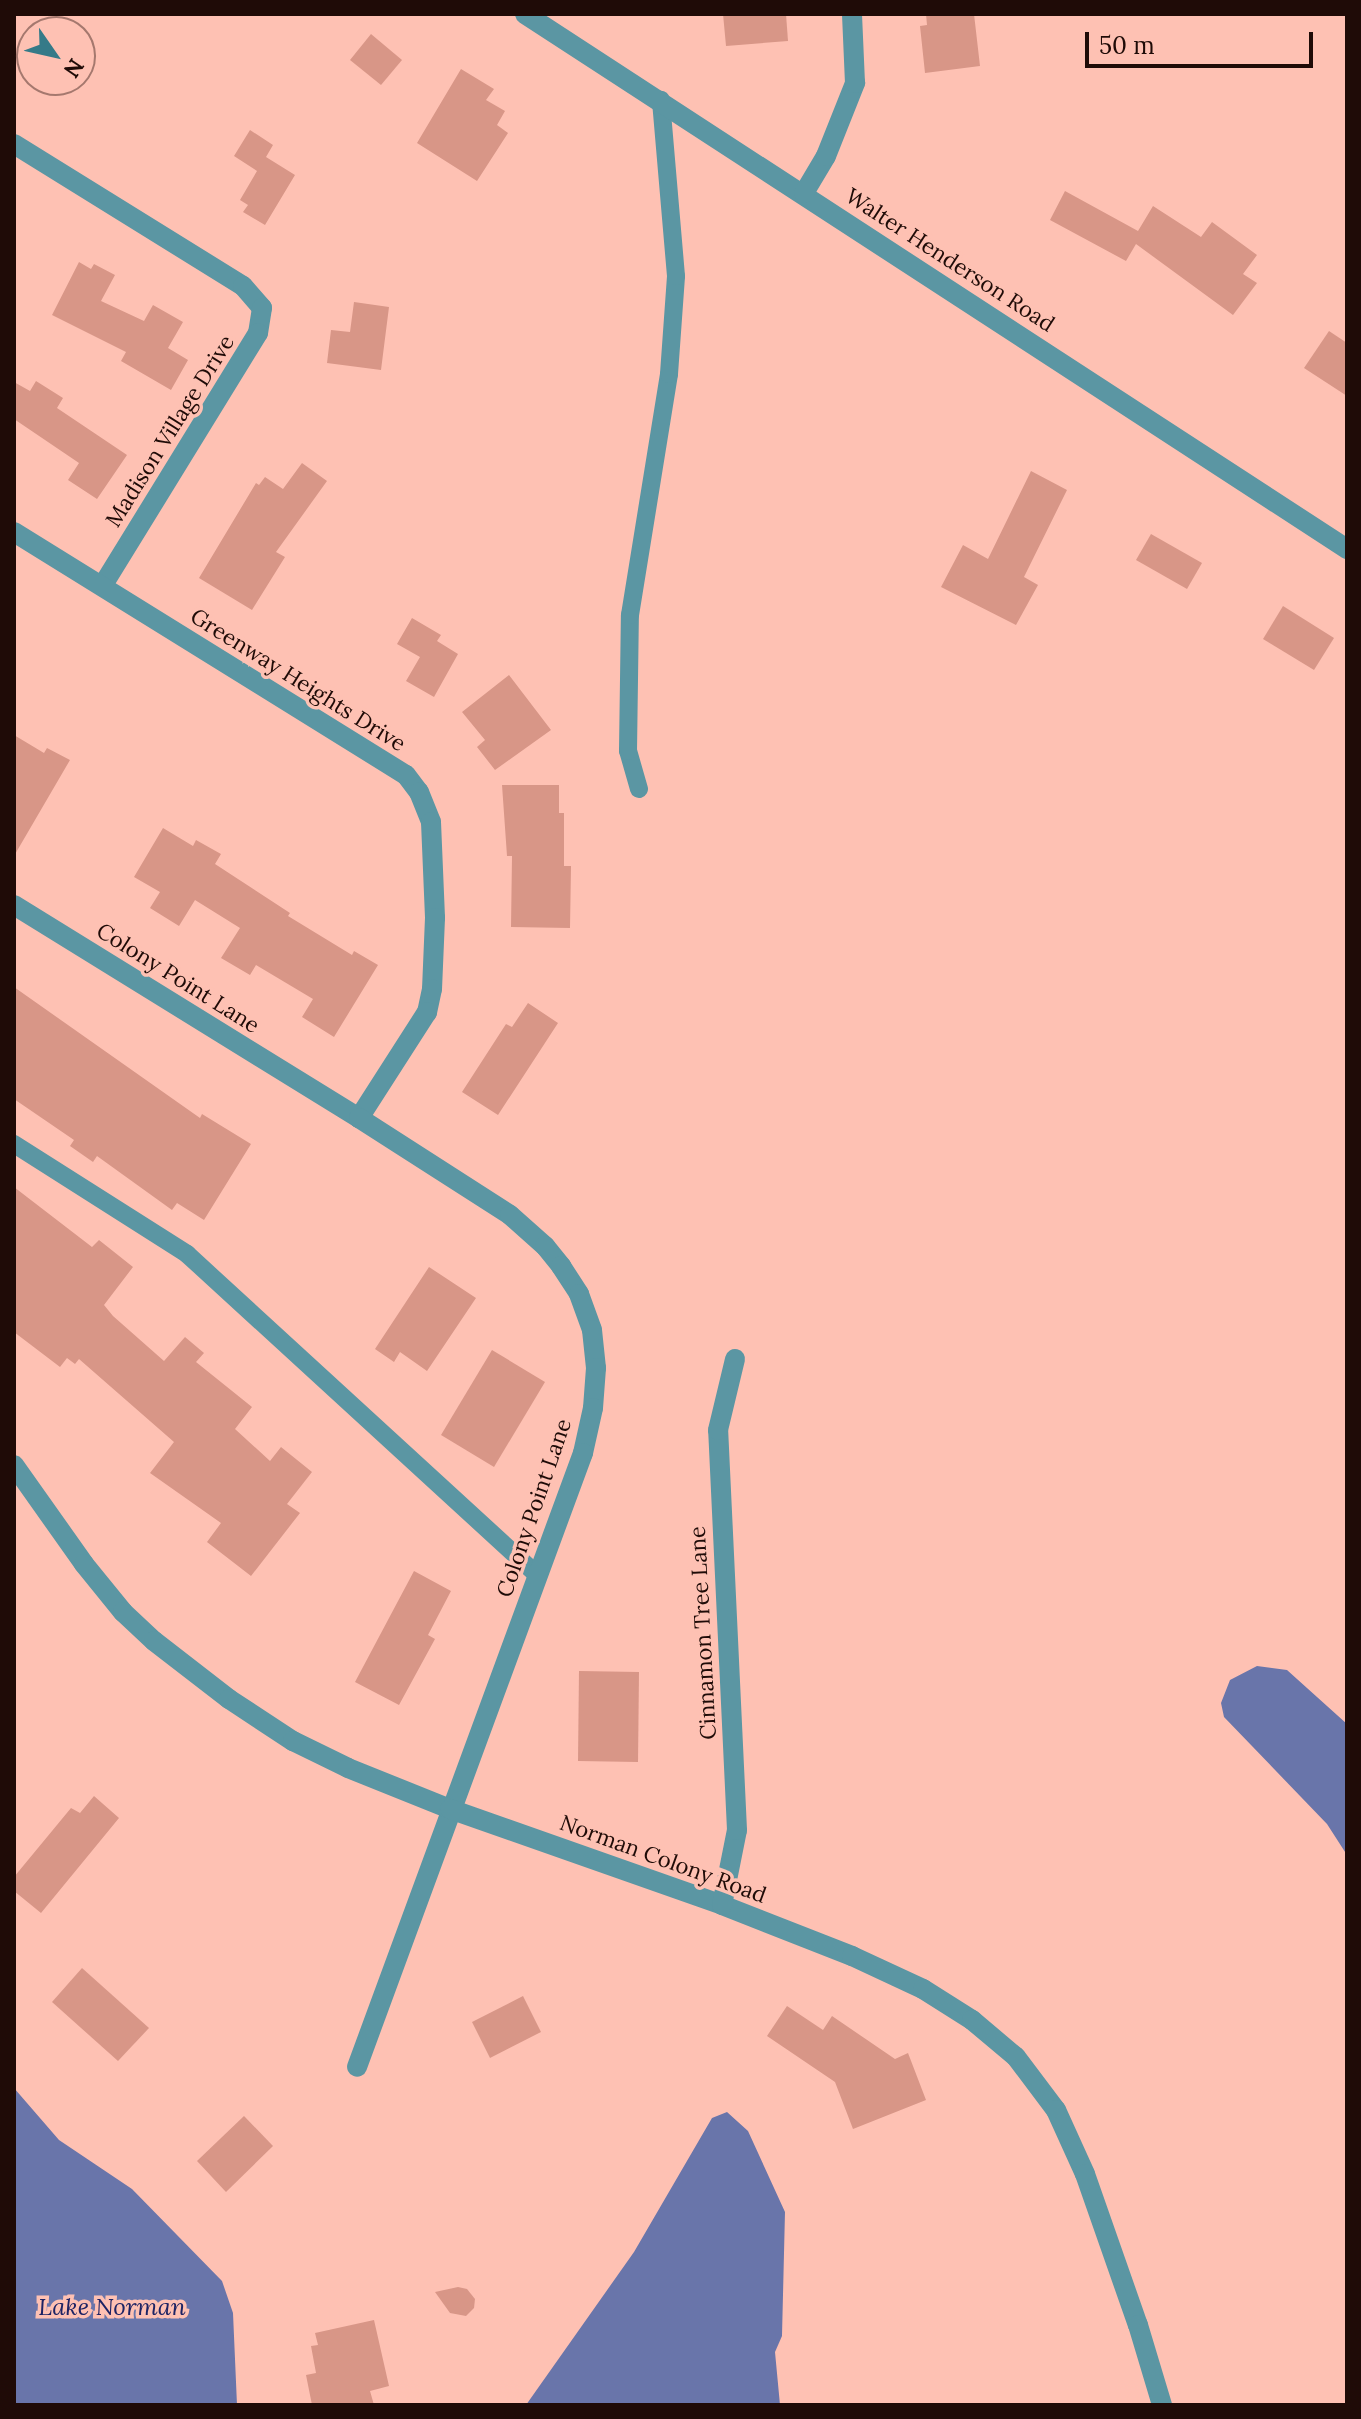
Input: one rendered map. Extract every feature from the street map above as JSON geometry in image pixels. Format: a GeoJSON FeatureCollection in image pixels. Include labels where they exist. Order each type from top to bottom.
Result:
{"type":"FeatureCollection","features":[{"type":"Feature","properties":{"kind":"street","name":"Walter Henderson Road"},"geometry":{"type":"LineString","coordinates":[[525,14],[1347,549]]}},
{"type":"Feature","properties":{"kind":"street"},"geometry":{"type":"LineString","coordinates":[[804,193],[833,143],[855,83],[852,14]]}},
{"type":"Feature","properties":{"kind":"street","name":"Madison Village Drive"},"geometry":{"type":"LineString","coordinates":[[14,144],[243,286],[262,308],[258,333],[103,585]]}},
{"type":"Feature","properties":{"kind":"street","name":"Greenway Heights Drive"},"geometry":{"type":"LineString","coordinates":[[14,532],[406,775],[419,792],[431,822],[435,918],[432,989],[427,1012],[359,1118]]}},
{"type":"Feature","properties":{"kind":"street","name":"Colony Point Lane"},"geometry":{"type":"LineString","coordinates":[[14,905],[510,1215],[545,1246],[579,1294],[592,1330],[596,1368],[593,1408],[573,1483],[536,1574],[357,2067]]}},
{"type":"Feature","properties":{"kind":"street","name":"Cinnamon Tree Lane"},"geometry":{"type":"LineString","coordinates":[[722,1905],[737,1830],[718,1430],[735,1359]]}},
{"type":"Feature","properties":{"kind":"street","name":"Norman Colony Road"},"geometry":{"type":"LineString","coordinates":[[14,1465],[84,1564],[123,1612],[154,1641],[229,1699],[293,1741],[348,1768],[450,1809],[722,1905],[852,1956],[923,1989],[972,2020],[1024,2065],[1056,2110],[1085,2174],[1138,2325],[1162,2405]]}},
{"type":"Feature","properties":{"kind":"lane"},"geometry":{"type":"LineString","coordinates":[[639,789],[628,751],[630,615],[669,374],[676,276],[661,100]]}},
{"type":"Feature","properties":{"kind":"lane"},"geometry":{"type":"LineString","coordinates":[[14,1144],[187,1254],[536,1574]]}},
{"type":"Feature","properties":{"kind":"water"},"geometry":{"type":"Polygon","coordinates":[[[1257,1666],[1287,1670],[1347,1724],[1347,1855],[1327,1824],[1224,1717],[1221,1703],[1230,1680],[1257,1666]]]}},
{"type":"Feature","properties":{"kind":"water","name":"Lake Norman"},"geometry":{"type":"Polygon","coordinates":[[[14,2088],[59,2140],[132,2189],[222,2281],[233,2313],[237,2405],[14,2405],[14,2088]]]}},
{"type":"Feature","properties":{"kind":"water"},"geometry":{"type":"Polygon","coordinates":[[[727,2112],[748,2131],[785,2212],[782,2336],[775,2352],[780,2405],[526,2405],[634,2252],[712,2118],[727,2112]]]}},
{"type":"Feature","properties":{"kind":"building"},"geometry":{"type":"Polygon","coordinates":[[[723,14],[786,14],[788,41],[726,46],[723,14]]]}},
{"type":"Feature","properties":{"kind":"building"},"geometry":{"type":"Polygon","coordinates":[[[926,14],[974,14],[980,66],[925,73],[920,26],[927,25],[926,14]]]}},
{"type":"Feature","properties":{"kind":"building"},"geometry":{"type":"Polygon","coordinates":[[[371,34],[402,60],[381,85],[350,60],[371,34]]]}},
{"type":"Feature","properties":{"kind":"building"},"geometry":{"type":"Polygon","coordinates":[[[461,69],[494,89],[486,100],[505,111],[497,125],[508,133],[477,181],[417,143],[461,69]]]}},
{"type":"Feature","properties":{"kind":"building"},"geometry":{"type":"Polygon","coordinates":[[[250,130],[273,145],[266,157],[295,175],[265,225],[243,212],[248,205],[240,200],[257,171],[234,156],[250,130]]]}},
{"type":"Feature","properties":{"kind":"building"},"geometry":{"type":"Polygon","coordinates":[[[1065,191],[1138,231],[1153,206],[1201,237],[1212,222],[1257,255],[1243,274],[1257,283],[1233,315],[1136,244],[1126,261],[1050,220],[1065,191]]]}},
{"type":"Feature","properties":{"kind":"building"},"geometry":{"type":"Polygon","coordinates":[[[79,262],[91,269],[94,264],[115,275],[101,301],[144,321],[153,305],[183,322],[168,348],[188,360],[171,390],[121,361],[126,352],[52,315],[79,262]]]}},
{"type":"Feature","properties":{"kind":"building"},"geometry":{"type":"Polygon","coordinates":[[[354,302],[389,307],[381,370],[327,363],[331,330],[350,332],[354,302]]]}},
{"type":"Feature","properties":{"kind":"building"},"geometry":{"type":"Polygon","coordinates":[[[1329,331],[1347,343],[1347,396],[1304,368],[1329,331]]]}},
{"type":"Feature","properties":{"kind":"building"},"geometry":{"type":"Polygon","coordinates":[[[36,381],[63,398],[57,408],[127,455],[97,499],[68,480],[79,463],[14,419],[14,382],[30,391],[36,381]]]}},
{"type":"Feature","properties":{"kind":"building"},"geometry":{"type":"Polygon","coordinates":[[[302,463],[327,481],[276,552],[285,557],[252,610],[199,578],[256,483],[259,485],[265,477],[283,489],[302,463]]]}},
{"type":"Feature","properties":{"kind":"building"},"geometry":{"type":"Polygon","coordinates":[[[1031,471],[1067,490],[1024,577],[1038,585],[1016,625],[941,587],[963,545],[988,559],[1031,471]]]}},
{"type":"Feature","properties":{"kind":"building"},"geometry":{"type":"Polygon","coordinates":[[[1151,534],[1202,563],[1187,589],[1136,560],[1151,534]]]}},
{"type":"Feature","properties":{"kind":"building"},"geometry":{"type":"Polygon","coordinates":[[[1283,606],[1334,638],[1314,670],[1263,639],[1283,606]]]}},
{"type":"Feature","properties":{"kind":"building"},"geometry":{"type":"Polygon","coordinates":[[[412,618],[441,635],[437,641],[458,654],[434,697],[406,681],[420,657],[397,644],[412,618]]]}},
{"type":"Feature","properties":{"kind":"building"},"geometry":{"type":"Polygon","coordinates":[[[509,675],[551,730],[495,770],[477,747],[485,740],[462,712],[509,675]]]}},
{"type":"Feature","properties":{"kind":"building"},"geometry":{"type":"Polygon","coordinates":[[[14,735],[44,753],[47,748],[70,760],[14,856],[14,735]]]}},
{"type":"Feature","properties":{"kind":"building"},"geometry":{"type":"Polygon","coordinates":[[[502,785],[559,785],[559,813],[564,813],[564,866],[571,866],[570,928],[511,927],[512,856],[507,856],[502,785]]]}},
{"type":"Feature","properties":{"kind":"building"},"geometry":{"type":"Polygon","coordinates":[[[163,828],[193,846],[196,840],[221,854],[215,864],[290,913],[288,916],[352,955],[354,951],[378,965],[334,1037],[302,1017],[313,999],[256,965],[250,975],[221,958],[240,928],[195,900],[179,926],[150,908],[160,892],[134,877],[163,828]]]}},
{"type":"Feature","properties":{"kind":"building"},"geometry":{"type":"Polygon","coordinates":[[[14,987],[200,1118],[202,1114],[251,1144],[204,1220],[177,1203],[172,1210],[97,1156],[93,1162],[70,1146],[74,1140],[14,1099],[14,987]]]}},
{"type":"Feature","properties":{"kind":"building"},"geometry":{"type":"Polygon","coordinates":[[[528,1003],[558,1023],[498,1115],[462,1092],[506,1024],[512,1027],[528,1003]]]}},
{"type":"Feature","properties":{"kind":"building"},"geometry":{"type":"Polygon","coordinates":[[[14,1187],[92,1247],[99,1240],[133,1267],[104,1305],[113,1316],[164,1361],[185,1337],[204,1353],[196,1362],[252,1407],[235,1429],[270,1461],[281,1447],[312,1472],[287,1504],[300,1513],[251,1576],[207,1542],[221,1523],[150,1473],[174,1442],[79,1359],[75,1364],[67,1358],[60,1367],[14,1332],[14,1187]]]}},
{"type":"Feature","properties":{"kind":"building"},"geometry":{"type":"Polygon","coordinates":[[[429,1267],[476,1298],[427,1371],[400,1352],[394,1362],[375,1349],[429,1267]]]}},
{"type":"Feature","properties":{"kind":"building"},"geometry":{"type":"Polygon","coordinates":[[[492,1350],[545,1382],[494,1467],[441,1435],[492,1350]]]}},
{"type":"Feature","properties":{"kind":"building"},"geometry":{"type":"Polygon","coordinates":[[[414,1571],[451,1591],[428,1635],[435,1639],[399,1705],[355,1682],[414,1571]]]}},
{"type":"Feature","properties":{"kind":"building"},"geometry":{"type":"Polygon","coordinates":[[[579,1671],[639,1672],[638,1762],[578,1761],[579,1671]]]}},
{"type":"Feature","properties":{"kind":"building"},"geometry":{"type":"Polygon","coordinates":[[[94,1796],[119,1818],[41,1913],[14,1891],[14,1877],[71,1808],[80,1813],[94,1796]]]}},
{"type":"Feature","properties":{"kind":"building"},"geometry":{"type":"Polygon","coordinates":[[[82,1968],[149,2028],[118,2061],[52,2002],[82,1968]]]}},
{"type":"Feature","properties":{"kind":"building"},"geometry":{"type":"Polygon","coordinates":[[[523,1996],[541,2032],[490,2058],[472,2022],[523,1996]]]}},
{"type":"Feature","properties":{"kind":"building"},"geometry":{"type":"Polygon","coordinates":[[[787,2006],[823,2030],[832,2016],[895,2059],[908,2053],[926,2100],[853,2129],[835,2082],[767,2036],[787,2006]]]}},
{"type":"Feature","properties":{"kind":"building"},"geometry":{"type":"Polygon","coordinates":[[[244,2116],[273,2146],[226,2192],[197,2161],[244,2116]]]}},
{"type":"Feature","properties":{"kind":"building"},"geometry":{"type":"Polygon","coordinates":[[[458,2287],[467,2289],[475,2299],[474,2308],[466,2316],[450,2313],[435,2292],[458,2287]]]}},
{"type":"Feature","properties":{"kind":"building"},"geometry":{"type":"Polygon","coordinates":[[[374,2320],[389,2386],[370,2391],[374,2405],[312,2405],[306,2375],[316,2373],[311,2346],[318,2345],[315,2333],[374,2320]]]}}]}
